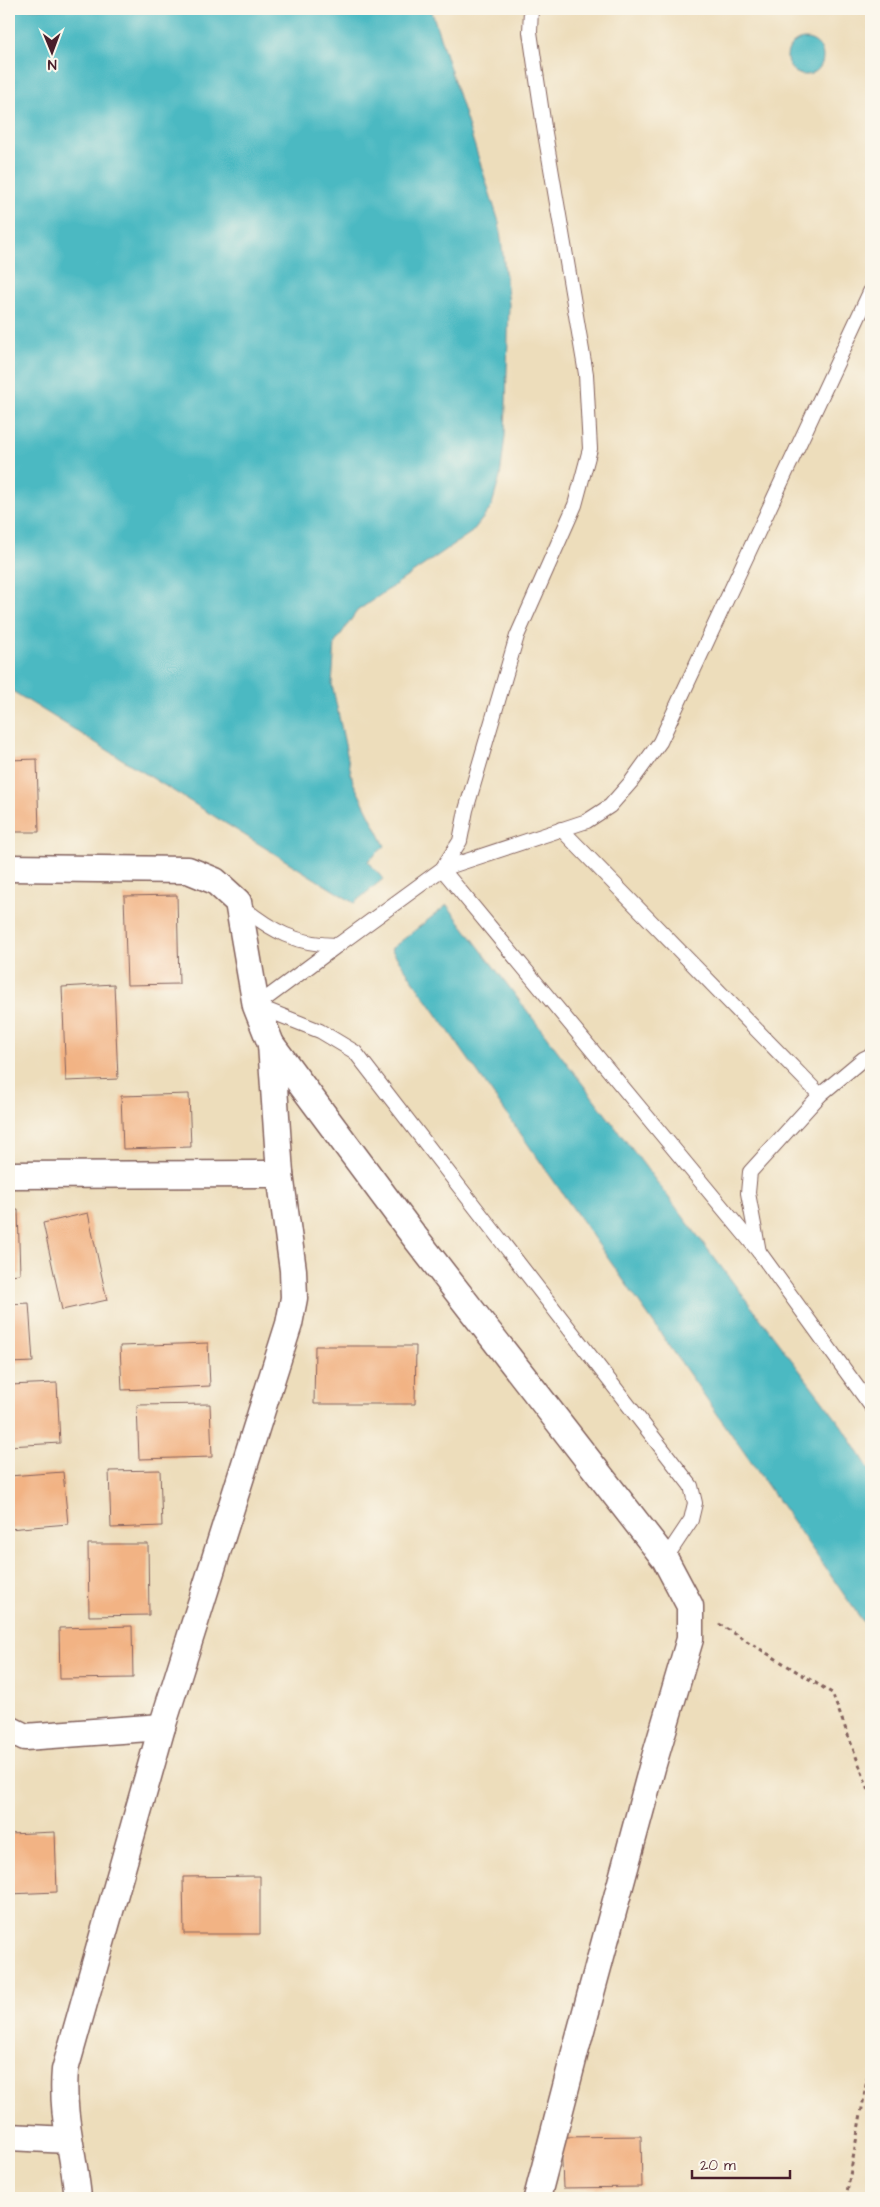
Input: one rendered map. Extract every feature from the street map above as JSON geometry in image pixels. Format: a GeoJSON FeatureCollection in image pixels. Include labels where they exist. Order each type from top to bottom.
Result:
{"type":"FeatureCollection","features":[{"type":"Feature","properties":{"kind":"street"},"geometry":{"type":"LineString","coordinates":[[9,868],[188,870],[215,881],[238,902],[256,1006],[271,1044],[426,1252],[665,1560],[690,1606],[690,1639],[650,1774],[537,2198]]}},
{"type":"Feature","properties":{"kind":"street"},"geometry":{"type":"LineString","coordinates":[[78,2198],[68,2140],[63,2094],[65,2070],[162,1727],[289,1324],[294,1298],[293,1270],[280,1174],[271,1044]]}},
{"type":"Feature","properties":{"kind":"street"},"geometry":{"type":"LineString","coordinates":[[9,1175],[280,1174]]}},
{"type":"Feature","properties":{"kind":"street"},"geometry":{"type":"LineString","coordinates":[[9,1729],[25,1737],[162,1727]]}},
{"type":"Feature","properties":{"kind":"street"},"geometry":{"type":"LineString","coordinates":[[9,2137],[68,2140]]}},
{"type":"Feature","properties":{"kind":"lane"},"geometry":{"type":"LineString","coordinates":[[442,869],[460,841],[466,810],[517,636],[575,505],[590,449],[586,374],[544,128],[530,32],[531,9]]}},
{"type":"Feature","properties":{"kind":"lane"},"geometry":{"type":"LineString","coordinates":[[256,1006],[442,869],[587,821],[610,806],[631,782],[660,742],[871,290]]}},
{"type":"Feature","properties":{"kind":"lane"},"geometry":{"type":"LineString","coordinates":[[561,829],[820,1096]]}},
{"type":"Feature","properties":{"kind":"lane"},"geometry":{"type":"LineString","coordinates":[[442,869],[760,1253],[871,1406]]}},
{"type":"Feature","properties":{"kind":"lane"},"geometry":{"type":"LineString","coordinates":[[238,902],[261,922],[289,938],[317,945],[338,945]]}},
{"type":"Feature","properties":{"kind":"lane"},"geometry":{"type":"LineString","coordinates":[[256,1006],[320,1031],[355,1052],[691,1486],[695,1503],[691,1520],[665,1560]]}},
{"type":"Feature","properties":{"kind":"lane"},"geometry":{"type":"LineString","coordinates":[[760,1253],[748,1193],[750,1172],[820,1096],[863,1059],[871,1055]]}},
{"type":"Feature","properties":{"kind":"path"},"geometry":{"type":"LineString","coordinates":[[690,1606],[832,1694],[871,1796]]}},
{"type":"Feature","properties":{"kind":"path"},"geometry":{"type":"LineString","coordinates":[[846,2198],[870,2062],[871,2039]]}},
{"type":"Feature","properties":{"kind":"water"},"geometry":{"type":"Polygon","coordinates":[[[9,9],[431,9],[499,222],[509,304],[505,436],[500,477],[491,508],[472,532],[357,611],[335,643],[332,684],[353,782],[385,846],[368,861],[383,879],[354,903],[9,689],[9,9]]]}},
{"type":"Feature","properties":{"kind":"water"},"geometry":{"type":"Polygon","coordinates":[[[805,39],[812,40],[818,44],[822,50],[822,64],[818,70],[812,74],[805,75],[798,74],[792,70],[788,64],[787,57],[788,50],[792,44],[798,40],[805,39]]]}},
{"type":"Feature","properties":{"kind":"water"},"geometry":{"type":"Polygon","coordinates":[[[447,905],[844,1429],[871,1472],[871,1633],[391,949],[447,905]]]}},
{"type":"Feature","properties":{"kind":"building"},"geometry":{"type":"Polygon","coordinates":[[[37,759],[39,832],[9,832],[9,760],[37,759]]]}},
{"type":"Feature","properties":{"kind":"building"},"geometry":{"type":"Polygon","coordinates":[[[177,895],[179,984],[127,985],[124,896],[177,895]]]}},
{"type":"Feature","properties":{"kind":"building"},"geometry":{"type":"Polygon","coordinates":[[[114,984],[118,1079],[66,1081],[62,987],[114,984]]]}},
{"type":"Feature","properties":{"kind":"building"},"geometry":{"type":"Polygon","coordinates":[[[189,1094],[191,1147],[123,1149],[121,1096],[189,1094]]]}},
{"type":"Feature","properties":{"kind":"building"},"geometry":{"type":"Polygon","coordinates":[[[9,1210],[18,1210],[20,1274],[9,1275],[9,1210]]]}},
{"type":"Feature","properties":{"kind":"building"},"geometry":{"type":"Polygon","coordinates":[[[88,1213],[107,1300],[62,1310],[43,1223],[88,1213]]]}},
{"type":"Feature","properties":{"kind":"building"},"geometry":{"type":"Polygon","coordinates":[[[29,1303],[33,1362],[9,1363],[9,1304],[29,1303]]]}},
{"type":"Feature","properties":{"kind":"building"},"geometry":{"type":"Polygon","coordinates":[[[208,1343],[210,1386],[122,1390],[120,1346],[208,1343]]]}},
{"type":"Feature","properties":{"kind":"building"},"geometry":{"type":"Polygon","coordinates":[[[315,1346],[416,1346],[415,1404],[314,1404],[315,1346]]]}},
{"type":"Feature","properties":{"kind":"building"},"geometry":{"type":"Polygon","coordinates":[[[57,1383],[60,1443],[9,1446],[9,1385],[57,1383]]]}},
{"type":"Feature","properties":{"kind":"building"},"geometry":{"type":"Polygon","coordinates":[[[210,1404],[212,1457],[139,1459],[137,1405],[210,1404]]]}},
{"type":"Feature","properties":{"kind":"building"},"geometry":{"type":"Polygon","coordinates":[[[160,1470],[162,1526],[111,1528],[109,1471],[160,1470]]]}},
{"type":"Feature","properties":{"kind":"building"},"geometry":{"type":"Polygon","coordinates":[[[63,1472],[68,1524],[9,1529],[9,1476],[63,1472]]]}},
{"type":"Feature","properties":{"kind":"building"},"geometry":{"type":"Polygon","coordinates":[[[88,1544],[148,1544],[149,1615],[89,1616],[88,1544]]]}},
{"type":"Feature","properties":{"kind":"building"},"geometry":{"type":"Polygon","coordinates":[[[132,1626],[133,1678],[60,1679],[59,1628],[132,1626]]]}},
{"type":"Feature","properties":{"kind":"building"},"geometry":{"type":"Polygon","coordinates":[[[55,1832],[57,1892],[9,1894],[9,1834],[55,1832]]]}},
{"type":"Feature","properties":{"kind":"building"},"geometry":{"type":"Polygon","coordinates":[[[260,1876],[260,1934],[184,1934],[183,1877],[260,1876]]]}},
{"type":"Feature","properties":{"kind":"building"},"geometry":{"type":"Polygon","coordinates":[[[641,2136],[642,2187],[563,2188],[561,2137],[641,2136]]]}}]}
